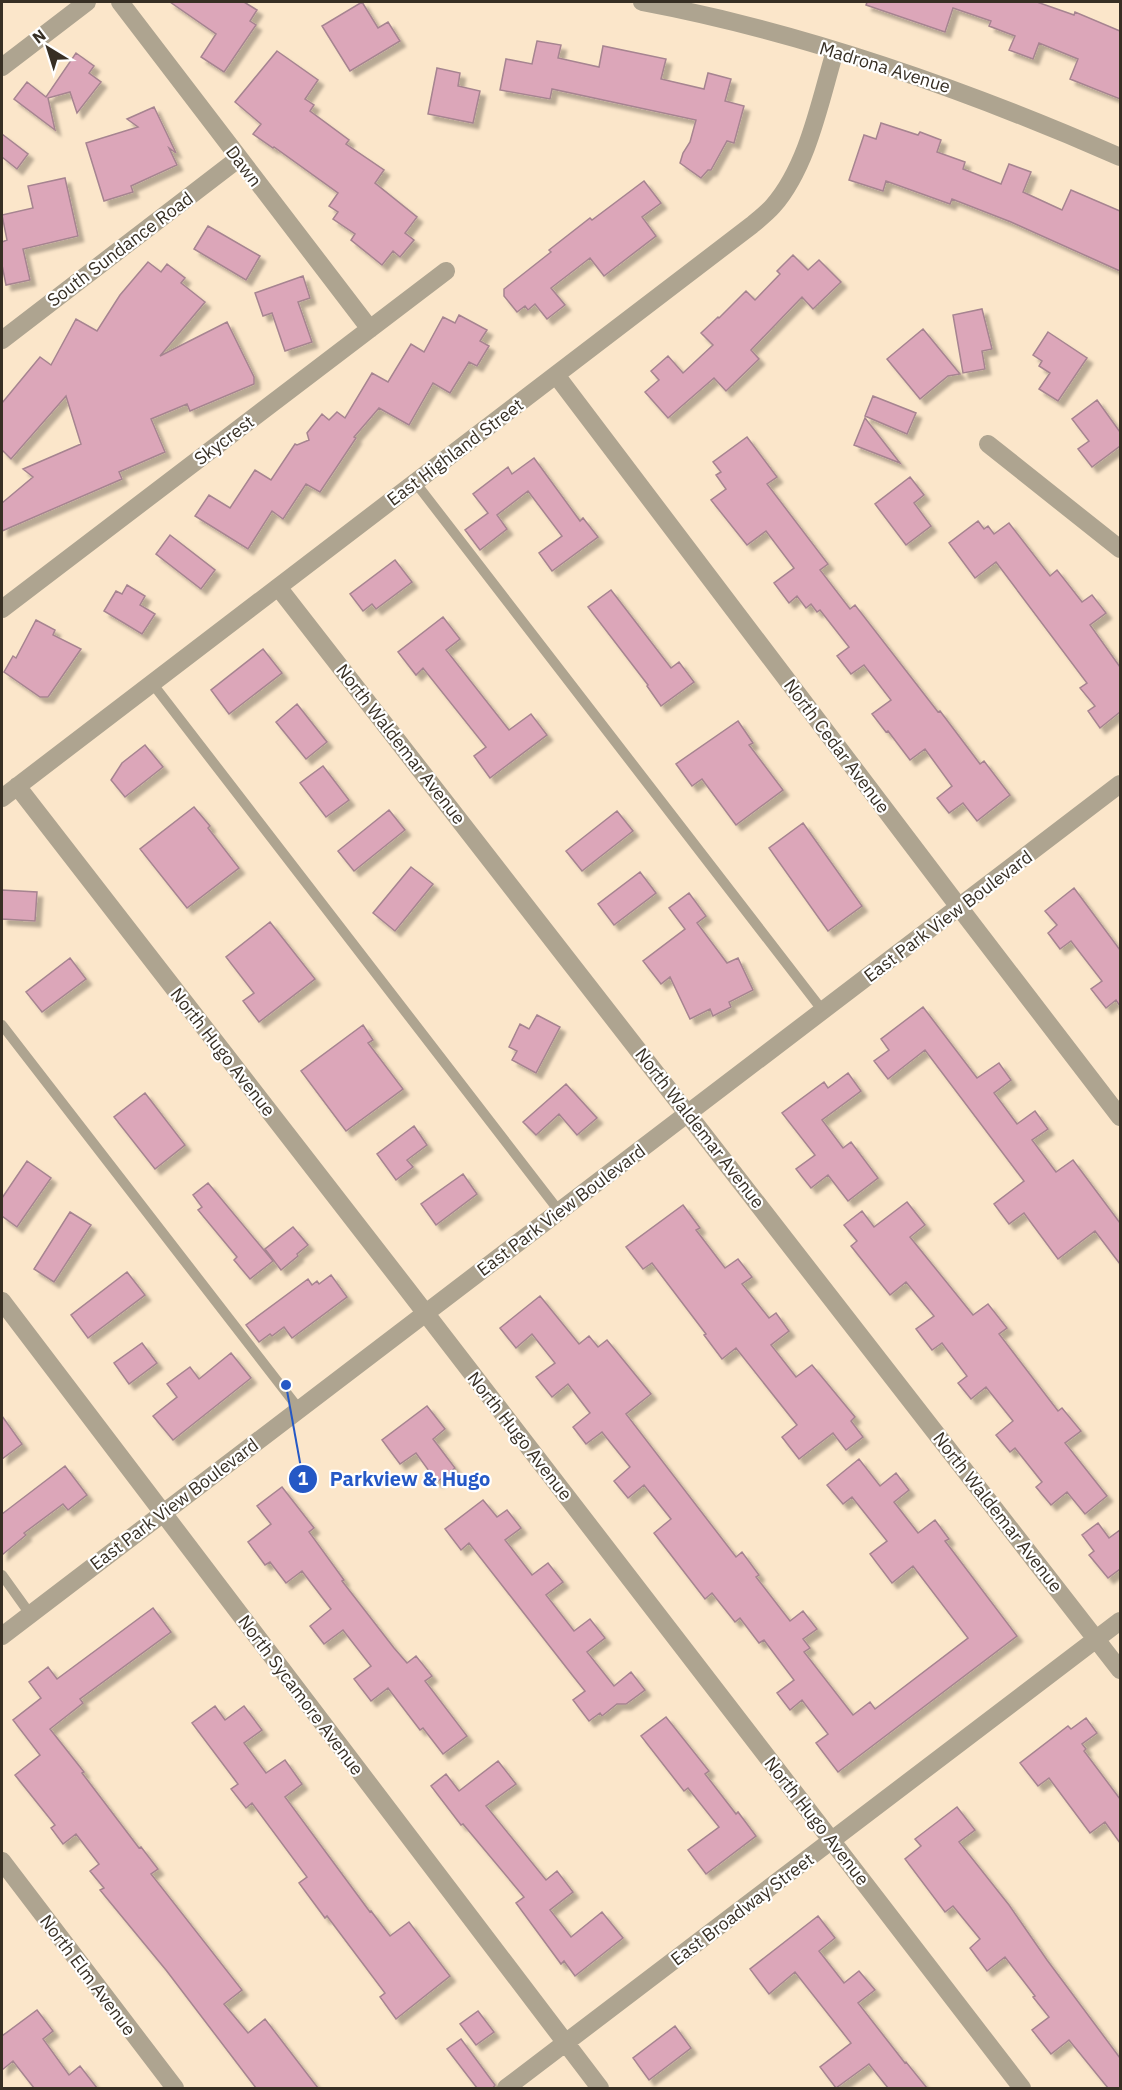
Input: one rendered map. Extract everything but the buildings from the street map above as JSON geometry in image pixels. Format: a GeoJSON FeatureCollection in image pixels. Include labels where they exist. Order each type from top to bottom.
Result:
{"type":"FeatureCollection","features":[{"type":"Feature","properties":{"kind":"street"},"geometry":{"type":"LineString","coordinates":[[2,67],[87,2]]}},
{"type":"Feature","properties":{"kind":"street","name":"Dawn"},"geometry":{"type":"LineString","coordinates":[[120,2],[370,329]]}},
{"type":"Feature","properties":{"kind":"street","name":"Madrona Avenue"},"geometry":{"type":"LineString","coordinates":[[642,2],[753,27],[963,92],[1120,157]]}},
{"type":"Feature","properties":{"kind":"street","name":"East Highland Street"},"geometry":{"type":"LineString","coordinates":[[2,798],[773,207],[791,180],[806,147],[835,51]]}},
{"type":"Feature","properties":{"kind":"street","name":"South Sundance Road"},"geometry":{"type":"LineString","coordinates":[[2,340],[238,159]]}},
{"type":"Feature","properties":{"kind":"street","name":"Skycrest"},"geometry":{"type":"LineString","coordinates":[[2,609],[446,271]]}},
{"type":"Feature","properties":{"kind":"street","name":"North Cedar Avenue"},"geometry":{"type":"LineString","coordinates":[[556,375],[1120,1117]]}},
{"type":"Feature","properties":{"kind":"street"},"geometry":{"type":"LineString","coordinates":[[988,444],[1120,549]]}},
{"type":"Feature","properties":{"kind":"street","name":"North Waldemar Avenue"},"geometry":{"type":"LineString","coordinates":[[278,587],[1120,1670]]}},
{"type":"Feature","properties":{"kind":"street","name":"East Park View Boulevard"},"geometry":{"type":"LineString","coordinates":[[2,1635],[1120,784]]}},
{"type":"Feature","properties":{"kind":"street","name":"North Hugo Avenue"},"geometry":{"type":"LineString","coordinates":[[17,786],[1022,2088]]}},
{"type":"Feature","properties":{"kind":"street","name":"North Sycamore Avenue"},"geometry":{"type":"LineString","coordinates":[[2,1301],[600,2088]]}},
{"type":"Feature","properties":{"kind":"street","name":"East Broadway Street"},"geometry":{"type":"LineString","coordinates":[[506,2088],[1120,1621]]}},
{"type":"Feature","properties":{"kind":"street","name":"North Elm Avenue"},"geometry":{"type":"LineString","coordinates":[[2,1861],[175,2088]]}},
{"type":"Feature","properties":{"kind":"lane"},"geometry":{"type":"LineString","coordinates":[[415,482],[823,1011]]}},
{"type":"Feature","properties":{"kind":"lane"},"geometry":{"type":"LineString","coordinates":[[152,683],[560,1211]]}},
{"type":"Feature","properties":{"kind":"lane"},"geometry":{"type":"LineString","coordinates":[[2,1025],[299,1409]]}},
{"type":"Feature","properties":{"kind":"lane"},"geometry":{"type":"LineString","coordinates":[[2,1575],[30,1614]]}},
{"type":"Feature","properties":{"kind":"place","name":"Parkview & Hugo"},"geometry":{"type":"Point","coordinates":[286,1385]}}]}
